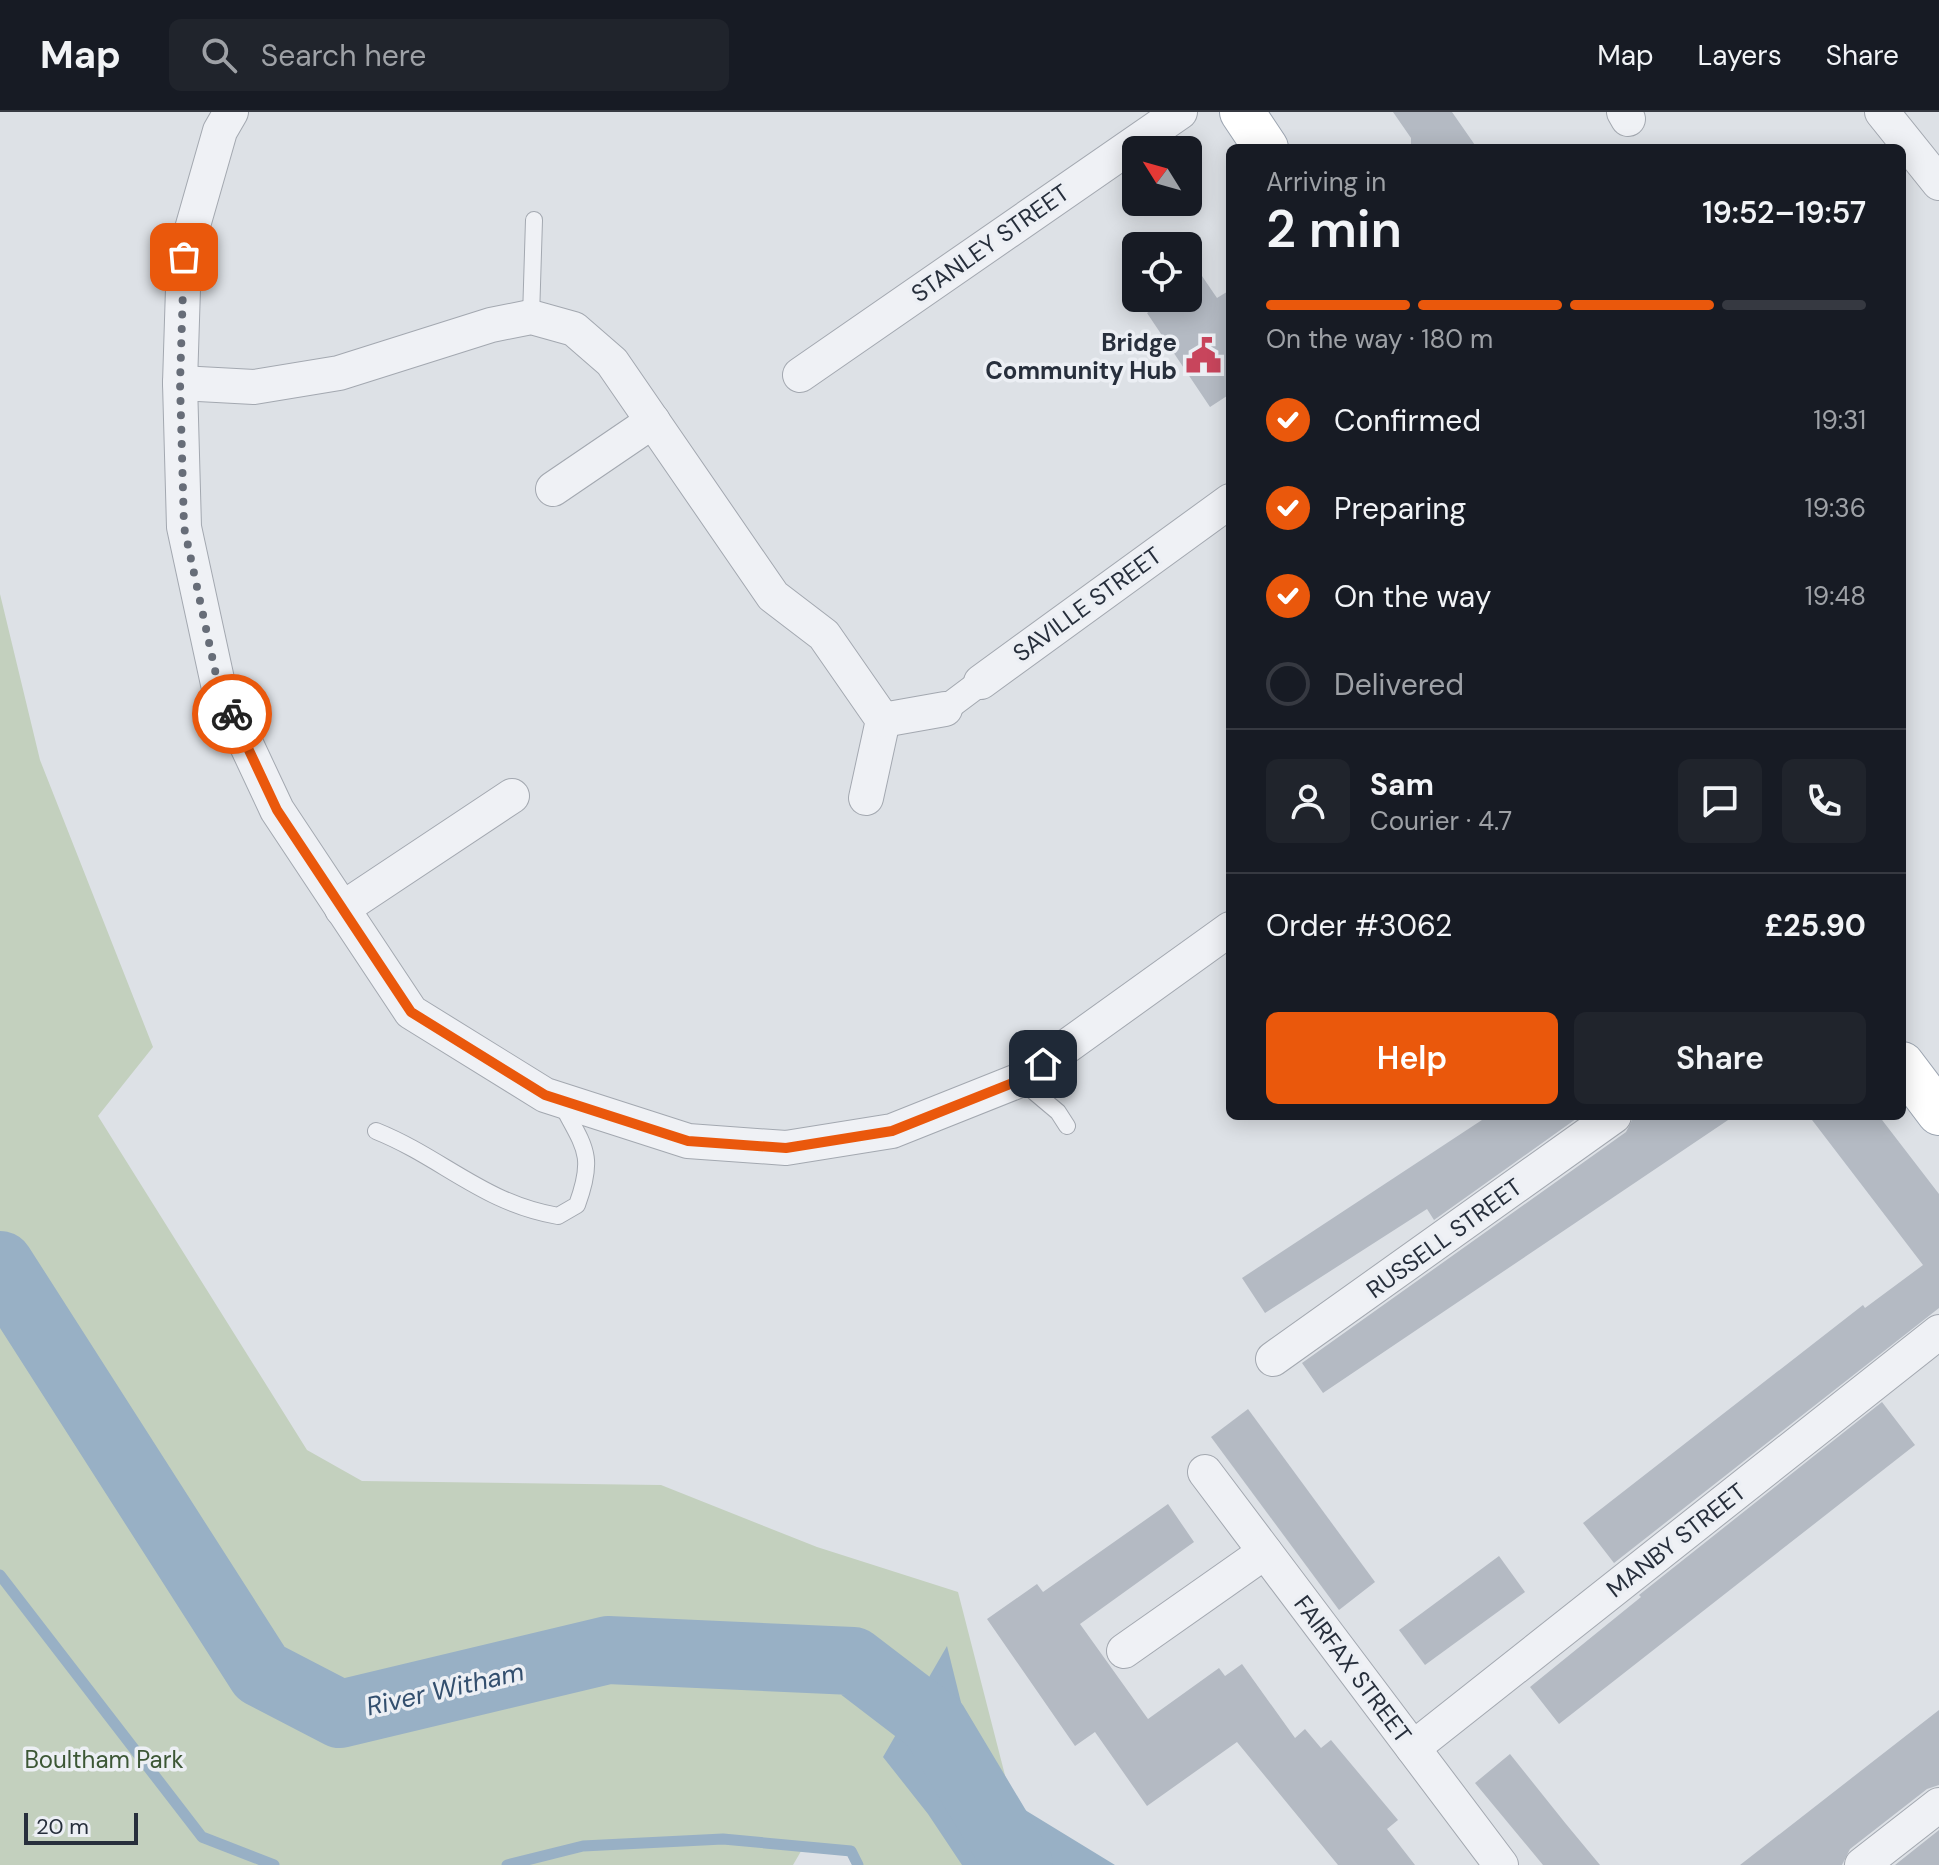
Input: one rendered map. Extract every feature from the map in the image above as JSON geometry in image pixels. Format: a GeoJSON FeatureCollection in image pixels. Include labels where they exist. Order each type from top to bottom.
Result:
{"type":"FeatureCollection","features":[{"type":"Feature","properties":{"kind":"main road"},"geometry":{"type":"LineString","coordinates":[[1242,112],[1263,144]]}},
{"type":"Feature","properties":{"kind":"main road"},"geometry":{"type":"LineString","coordinates":[[1906,1069],[1939,1113]]}},
{"type":"Feature","properties":{"kind":"street"},"geometry":{"type":"LineString","coordinates":[[231,112],[220,131],[184,257],[180,383],[184,527],[218,684],[277,810],[411,1012],[545,1095],[688,1141],[786,1148],[892,1131],[1020,1080],[1226,932]]}},
{"type":"Feature","properties":{"kind":"street","name":"STANLEY STREET"},"geometry":{"type":"LineString","coordinates":[[800,375],[1180,112]]}},
{"type":"Feature","properties":{"kind":"street"},"geometry":{"type":"LineString","coordinates":[[1882,112],[1939,183]]}},
{"type":"Feature","properties":{"kind":"street"},"geometry":{"type":"LineString","coordinates":[[180,383],[254,387],[339,373],[491,325],[531,317],[574,329],[612,362],[773,596],[824,635],[883,720],[866,798]]}},
{"type":"Feature","properties":{"kind":"street"},"geometry":{"type":"LineString","coordinates":[[553,489],[653,421]]}},
{"type":"Feature","properties":{"kind":"street","name":"SAVILLE STREET"},"geometry":{"type":"LineString","coordinates":[[945,709],[1226,504]]}},
{"type":"Feature","properties":{"kind":"street"},"geometry":{"type":"LineString","coordinates":[[883,720],[945,709]]}},
{"type":"Feature","properties":{"kind":"street"},"geometry":{"type":"LineString","coordinates":[[342,909],[512,796]]}},
{"type":"Feature","properties":{"kind":"street","name":"RUSSELL STREET"},"geometry":{"type":"LineString","coordinates":[[1273,1359],[1608,1120]]}},
{"type":"Feature","properties":{"kind":"street","name":"MANBY STREET"},"geometry":{"type":"LineString","coordinates":[[1413,1748],[1939,1332]]}},
{"type":"Feature","properties":{"kind":"street","name":"FAIRFAX STREET"},"geometry":{"type":"LineString","coordinates":[[1205,1472],[1501,1865]]}},
{"type":"Feature","properties":{"kind":"street"},"geometry":{"type":"LineString","coordinates":[[1124,1651],[1265,1552]]}},
{"type":"Feature","properties":{"kind":"street"},"geometry":{"type":"LineString","coordinates":[[1862,1865],[1939,1805]]}},
{"type":"Feature","properties":{"kind":"lane"},"geometry":{"type":"LineString","coordinates":[[531,317],[534,220]]}},
{"type":"Feature","properties":{"kind":"lane"},"geometry":{"type":"LineString","coordinates":[[1020,1080],[1058,1112],[1067,1126]]}},
{"type":"Feature","properties":{"kind":"lane"},"geometry":{"type":"LineString","coordinates":[[376,1131],[401,1141],[509,1205],[558,1216],[577,1205],[588,1174],[586,1149],[559,1100]]}},
{"type":"Feature","properties":{"kind":"green space","name":"Boultham Park"},"geometry":{"type":"Polygon","coordinates":[[[0,594],[40,760],[153,1047],[98,1116],[307,1450],[362,1481],[661,1485],[817,1547],[958,1592],[1028,1865],[858,1865],[850,1851],[804,1846],[793,1865],[0,1865],[0,594]]]}},
{"type":"Feature","properties":{"kind":"water"},"geometry":{"type":"Polygon","coordinates":[[[947,1646],[981,1783],[1115,1865],[962,1865],[928,1814],[883,1757],[947,1646]]]}},
{"type":"Feature","properties":{"kind":"building"},"geometry":{"type":"Polygon","coordinates":[[[1393,112],[1452,112],[1474,144],[1411,144],[1411,138],[1393,112]]]}},
{"type":"Feature","properties":{"kind":"building","name":"Bridge Community Hub"},"geometry":{"type":"Polygon","coordinates":[[[1202,276],[1217,298],[1226,292],[1226,397],[1210,407],[1147,313],[1202,312],[1202,276]]]}},
{"type":"Feature","properties":{"kind":"building"},"geometry":{"type":"Polygon","coordinates":[[[1482,1120],[1574,1120],[1434,1220],[1427,1209],[1265,1313],[1242,1278],[1482,1120]]]}},
{"type":"Feature","properties":{"kind":"building"},"geometry":{"type":"Polygon","coordinates":[[[1632,1120],[1728,1120],[1323,1393],[1302,1363],[1626,1132],[1632,1120]]]}},
{"type":"Feature","properties":{"kind":"building"},"geometry":{"type":"Polygon","coordinates":[[[1812,1120],[1882,1120],[1939,1194],[1939,1308],[1614,1563],[1583,1523],[1863,1305],[1865,1308],[1923,1265],[1812,1120]]]}},
{"type":"Feature","properties":{"kind":"building"},"geometry":{"type":"Polygon","coordinates":[[[1882,1402],[1915,1445],[1559,1724],[1530,1687],[1641,1597],[1639,1595],[1882,1402]]]}},
{"type":"Feature","properties":{"kind":"building"},"geometry":{"type":"Polygon","coordinates":[[[1248,1409],[1375,1582],[1339,1610],[1211,1437],[1248,1409]]]}},
{"type":"Feature","properties":{"kind":"building"},"geometry":{"type":"Polygon","coordinates":[[[1168,1504],[1194,1542],[1080,1624],[1148,1719],[1219,1668],[1225,1676],[1242,1664],[1295,1738],[1305,1729],[1321,1748],[1331,1740],[1398,1820],[1387,1829],[1415,1865],[1338,1865],[1237,1742],[1147,1806],[1095,1732],[1075,1746],[987,1619],[1037,1584],[1043,1592],[1168,1504]]]}},
{"type":"Feature","properties":{"kind":"building"},"geometry":{"type":"Polygon","coordinates":[[[1499,1556],[1525,1592],[1425,1665],[1399,1630],[1499,1556]]]}},
{"type":"Feature","properties":{"kind":"building"},"geometry":{"type":"Polygon","coordinates":[[[1939,1710],[1939,1785],[1927,1789],[1850,1849],[1842,1865],[1740,1865],[1939,1710]]]}},
{"type":"Feature","properties":{"kind":"building"},"geometry":{"type":"Polygon","coordinates":[[[1510,1754],[1600,1865],[1543,1865],[1475,1783],[1510,1754]]]}},
{"type":"Feature","properties":{"kind":"building"},"geometry":{"type":"Polygon","coordinates":[[[1939,1830],[1939,1865],[1895,1865],[1939,1830]]]}},
{"type":"Feature","properties":{"kind":"waterway","name":"River Witham"},"geometry":{"type":"LineString","coordinates":[[0,1265],[261,1673],[340,1714],[608,1650],[853,1661],[934,1723],[1019,1865]]}},
{"type":"Feature","properties":{"kind":"waterway"},"geometry":{"type":"LineString","coordinates":[[0,1575],[202,1837],[274,1865]]}},
{"type":"Feature","properties":{"kind":"waterway"},"geometry":{"type":"LineString","coordinates":[[507,1865],[583,1846],[723,1839],[851,1851],[858,1865]]}},
{"type":"Feature","properties":{"kind":"way so far"},"geometry":{"type":"LineString","coordinates":[[184,257],[180,383],[184,527],[218,684],[232,714]]}},
{"type":"Feature","properties":{"kind":"place","name":"Bridge Community Hub"},"geometry":{"type":"Point","coordinates":[1203,356]}},
{"type":"Feature","properties":{"kind":"route"},"geometry":{"type":"LineString","coordinates":[[232,714],[277,810],[411,1012],[545,1095],[688,1141],[786,1148],[892,1131],[1020,1080],[1043,1064]]}}]}
